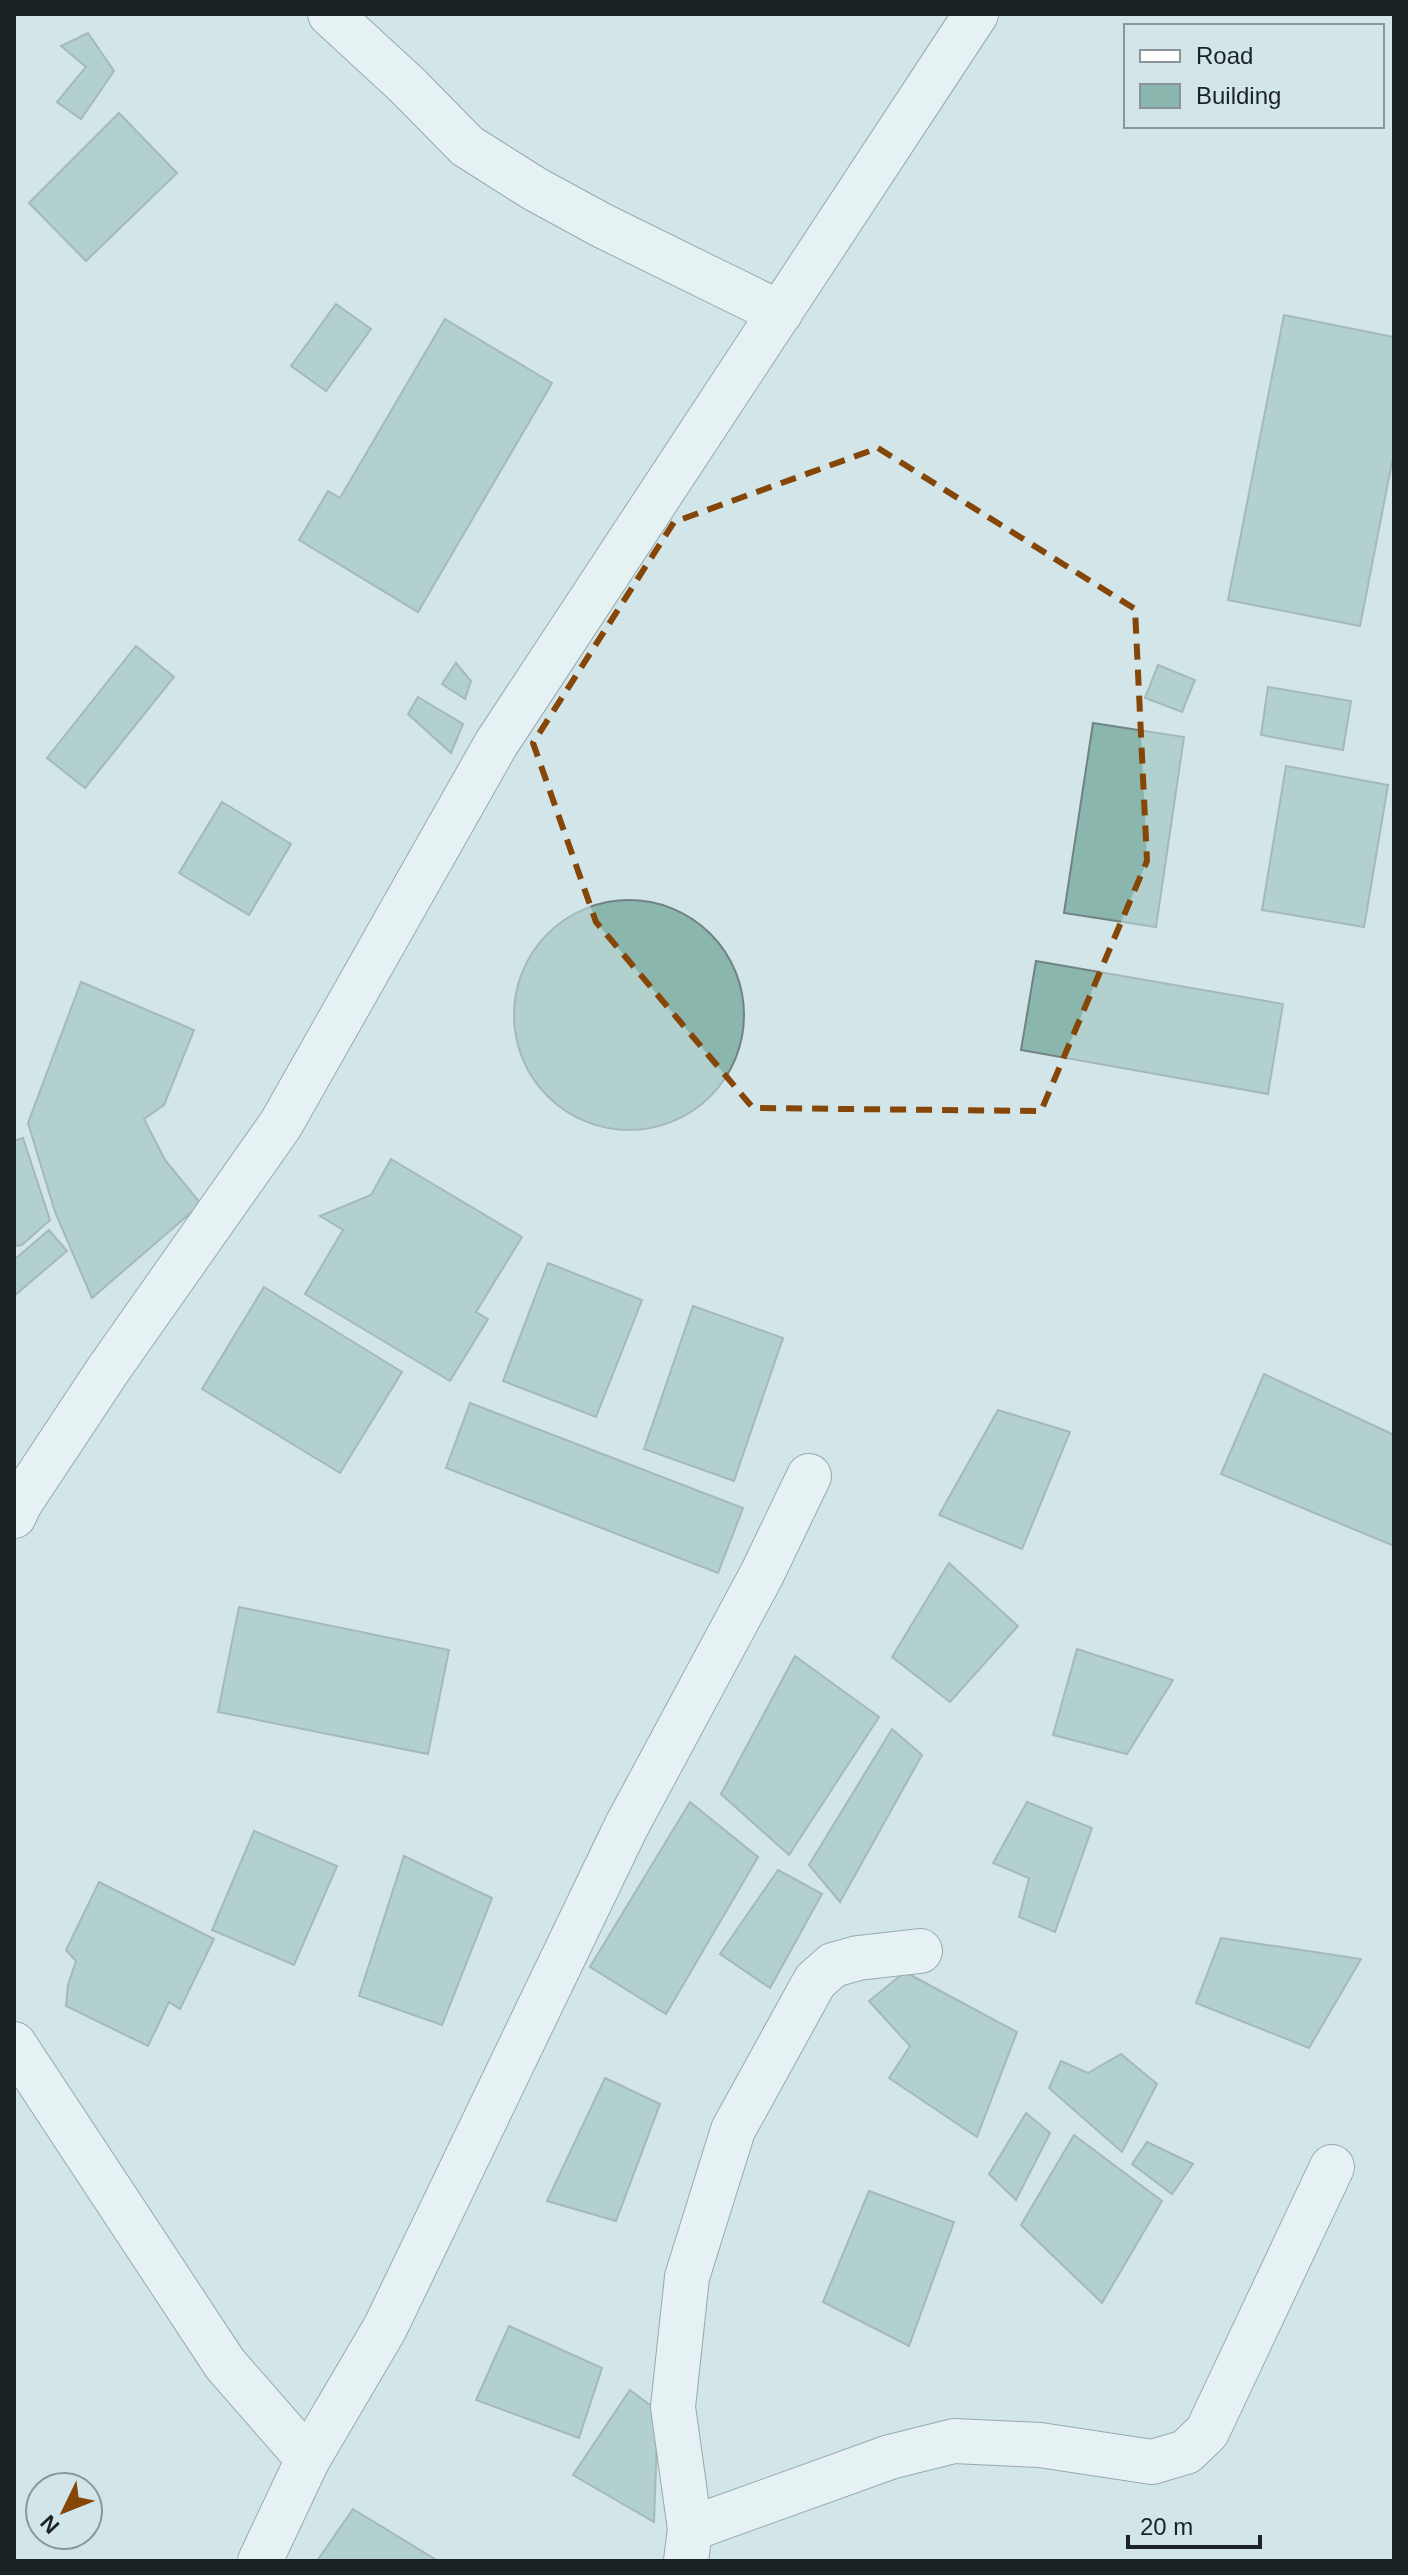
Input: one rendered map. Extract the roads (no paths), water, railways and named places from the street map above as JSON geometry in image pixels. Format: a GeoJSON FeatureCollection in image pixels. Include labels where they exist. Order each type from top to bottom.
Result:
{"type":"FeatureCollection","features":[{"type":"Feature","properties":{"kind":"street"},"geometry":{"type":"LineString","coordinates":[[330,14],[467,146],[535,189],[603,226],[780,313]]}},
{"type":"Feature","properties":{"kind":"street"},"geometry":{"type":"LineString","coordinates":[[14,1516],[108,1370],[281,1124],[496,744],[976,14]]}},
{"type":"Feature","properties":{"kind":"street"},"geometry":{"type":"LineString","coordinates":[[260,2561],[308,2459],[385,2328],[626,1827],[755,1588],[809,1476]]}},
{"type":"Feature","properties":{"kind":"street"},"geometry":{"type":"LineString","coordinates":[[920,1951],[858,1958],[833,1965],[815,1981],[733,2130],[685,2291],[673,2407],[688,2545],[890,2457],[954,2441],[1040,2445],[1152,2462],[1186,2452],[1207,2432],[1332,2167]]}},
{"type":"Feature","properties":{"kind":"street"},"geometry":{"type":"LineString","coordinates":[[14,2044],[225,2364],[308,2459]]}}]}
